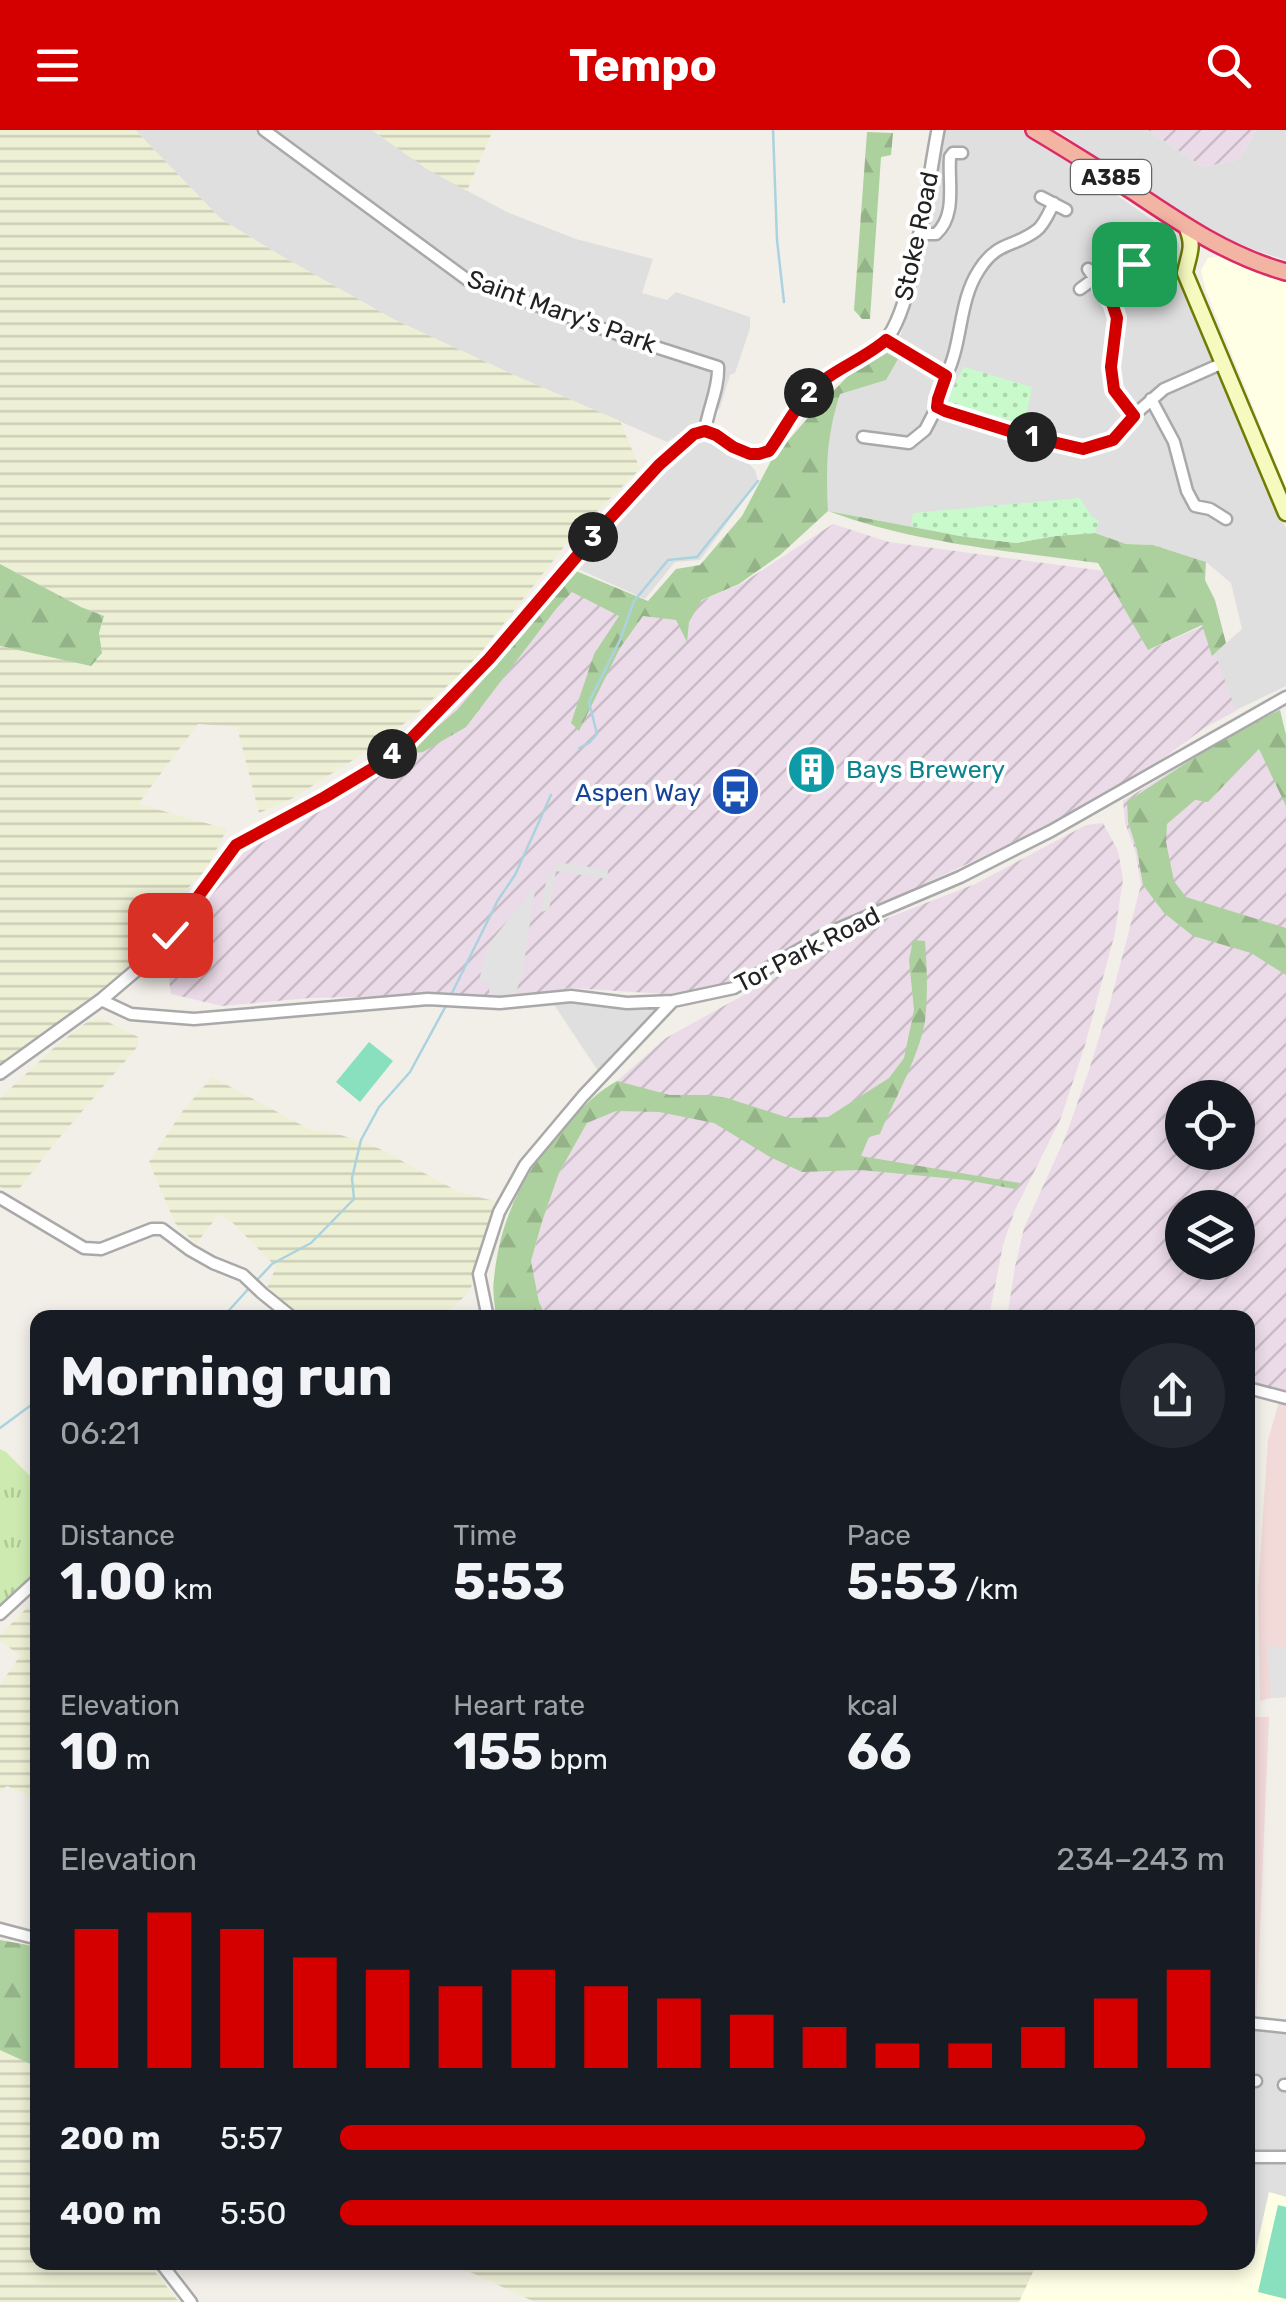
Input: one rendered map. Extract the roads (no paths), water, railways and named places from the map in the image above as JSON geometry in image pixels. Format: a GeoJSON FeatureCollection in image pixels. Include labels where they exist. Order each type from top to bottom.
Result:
{"type":"FeatureCollection","features":[{"type":"Feature","properties":{"kind":"highway","name":"A385"},"geometry":{"type":"LineString","coordinates":[[1034,130],[1221,248],[1286,272]]}},
{"type":"Feature","properties":{"kind":"main road"},"geometry":{"type":"LineString","coordinates":[[1186,226],[1192,240],[1185,274],[1286,513]]}},
{"type":"Feature","properties":{"kind":"main road"},"geometry":{"type":"LineString","coordinates":[[1191,252],[1204,247],[1221,248]]}},
{"type":"Feature","properties":{"kind":"street","name":"Saint Mary's Park"},"geometry":{"type":"LineString","coordinates":[[264,130],[470,281],[718,367],[719,382],[705,431]]}},
{"type":"Feature","properties":{"kind":"street","name":"Stoke Road"},"geometry":{"type":"LineString","coordinates":[[886,340],[902,308],[938,130]]}},
{"type":"Feature","properties":{"kind":"street"},"geometry":{"type":"LineString","coordinates":[[920,234],[936,234],[947,224],[950,157],[962,153]]}},
{"type":"Feature","properties":{"kind":"street"},"geometry":{"type":"LineString","coordinates":[[1041,197],[1066,210]]}},
{"type":"Feature","properties":{"kind":"street"},"geometry":{"type":"LineString","coordinates":[[862,437],[909,444],[925,430],[958,346],[966,299],[978,272],[1002,246],[1039,229],[1054,203]]}},
{"type":"Feature","properties":{"kind":"street"},"geometry":{"type":"LineString","coordinates":[[1124,250],[1144,278]]}},
{"type":"Feature","properties":{"kind":"street"},"geometry":{"type":"LineString","coordinates":[[1080,288],[1095,278],[1134,264]]}},
{"type":"Feature","properties":{"kind":"street"},"geometry":{"type":"LineString","coordinates":[[1095,278],[1117,318],[1111,367],[1114,390],[1134,416]]}},
{"type":"Feature","properties":{"kind":"street"},"geometry":{"type":"LineString","coordinates":[[0,1074],[140,967],[170,935],[236,845],[325,797],[404,746],[489,659],[659,465],[694,434],[705,431],[750,454],[769,451],[810,391],[886,340],[946,376]]}},
{"type":"Feature","properties":{"kind":"street"},"geometry":{"type":"LineString","coordinates":[[937,407],[994,427],[1083,449],[1113,440],[1164,389],[1223,363]]}},
{"type":"Feature","properties":{"kind":"street"},"geometry":{"type":"LineString","coordinates":[[1151,400],[1174,442],[1195,506],[1210,509],[1226,519]]}},
{"type":"Feature","properties":{"kind":"street","name":"Tor Park Road"},"geometry":{"type":"LineString","coordinates":[[101,1000],[130,1014],[194,1019],[439,999],[500,1003],[571,996],[627,1003],[673,1001],[734,988],[826,934],[960,877],[1103,803],[1286,697]]}},
{"type":"Feature","properties":{"kind":"street"},"geometry":{"type":"LineString","coordinates":[[486,1310],[479,1274],[499,1212],[525,1165],[583,1096],[673,1001]]}},
{"type":"Feature","properties":{"kind":"street"},"geometry":{"type":"LineString","coordinates":[[0,1198],[84,1248],[101,1248],[152,1228],[162,1229],[213,1263],[244,1275],[283,1310]]}},
{"type":"Feature","properties":{"kind":"street"},"geometry":{"type":"LineString","coordinates":[[1255,1390],[1286,1398]]}},
{"type":"Feature","properties":{"kind":"street"},"geometry":{"type":"LineString","coordinates":[[0,1614],[30,1586]]}},
{"type":"Feature","properties":{"kind":"street"},"geometry":{"type":"LineString","coordinates":[[0,1929],[30,1937]]}},
{"type":"Feature","properties":{"kind":"street"},"geometry":{"type":"LineString","coordinates":[[1255,2024],[1286,2026]]}},
{"type":"Feature","properties":{"kind":"street"},"geometry":{"type":"LineString","coordinates":[[1255,2158],[1286,2158]]}},
{"type":"Feature","properties":{"kind":"street"},"geometry":{"type":"LineString","coordinates":[[166,2270],[191,2302]]}},
{"type":"Feature","properties":{"kind":"waterway"},"geometry":{"type":"LineString","coordinates":[[773,130],[777,240],[784,302]]}},
{"type":"Feature","properties":{"kind":"waterway"},"geometry":{"type":"LineString","coordinates":[[579,748],[597,734],[589,702],[620,640],[634,601],[668,560],[697,557],[758,481]]}},
{"type":"Feature","properties":{"kind":"waterway"},"geometry":{"type":"LineString","coordinates":[[451,995],[498,900],[515,875],[551,795]]}},
{"type":"Feature","properties":{"kind":"waterway"},"geometry":{"type":"LineString","coordinates":[[257,1280],[272,1264],[311,1243],[354,1199],[352,1178],[361,1140],[379,1107],[410,1072],[448,1002]]}},
{"type":"Feature","properties":{"kind":"waterway"},"geometry":{"type":"LineString","coordinates":[[229,1310],[251,1286]]}},
{"type":"Feature","properties":{"kind":"waterway"},"geometry":{"type":"LineString","coordinates":[[0,1428],[30,1406]]}},
{"type":"Feature","properties":{"kind":"place","name":"Bays Brewery"},"geometry":{"type":"Point","coordinates":[811,769]}},
{"type":"Feature","properties":{"kind":"place","name":"Aspen Way"},"geometry":{"type":"Point","coordinates":[736,792]}}]}
